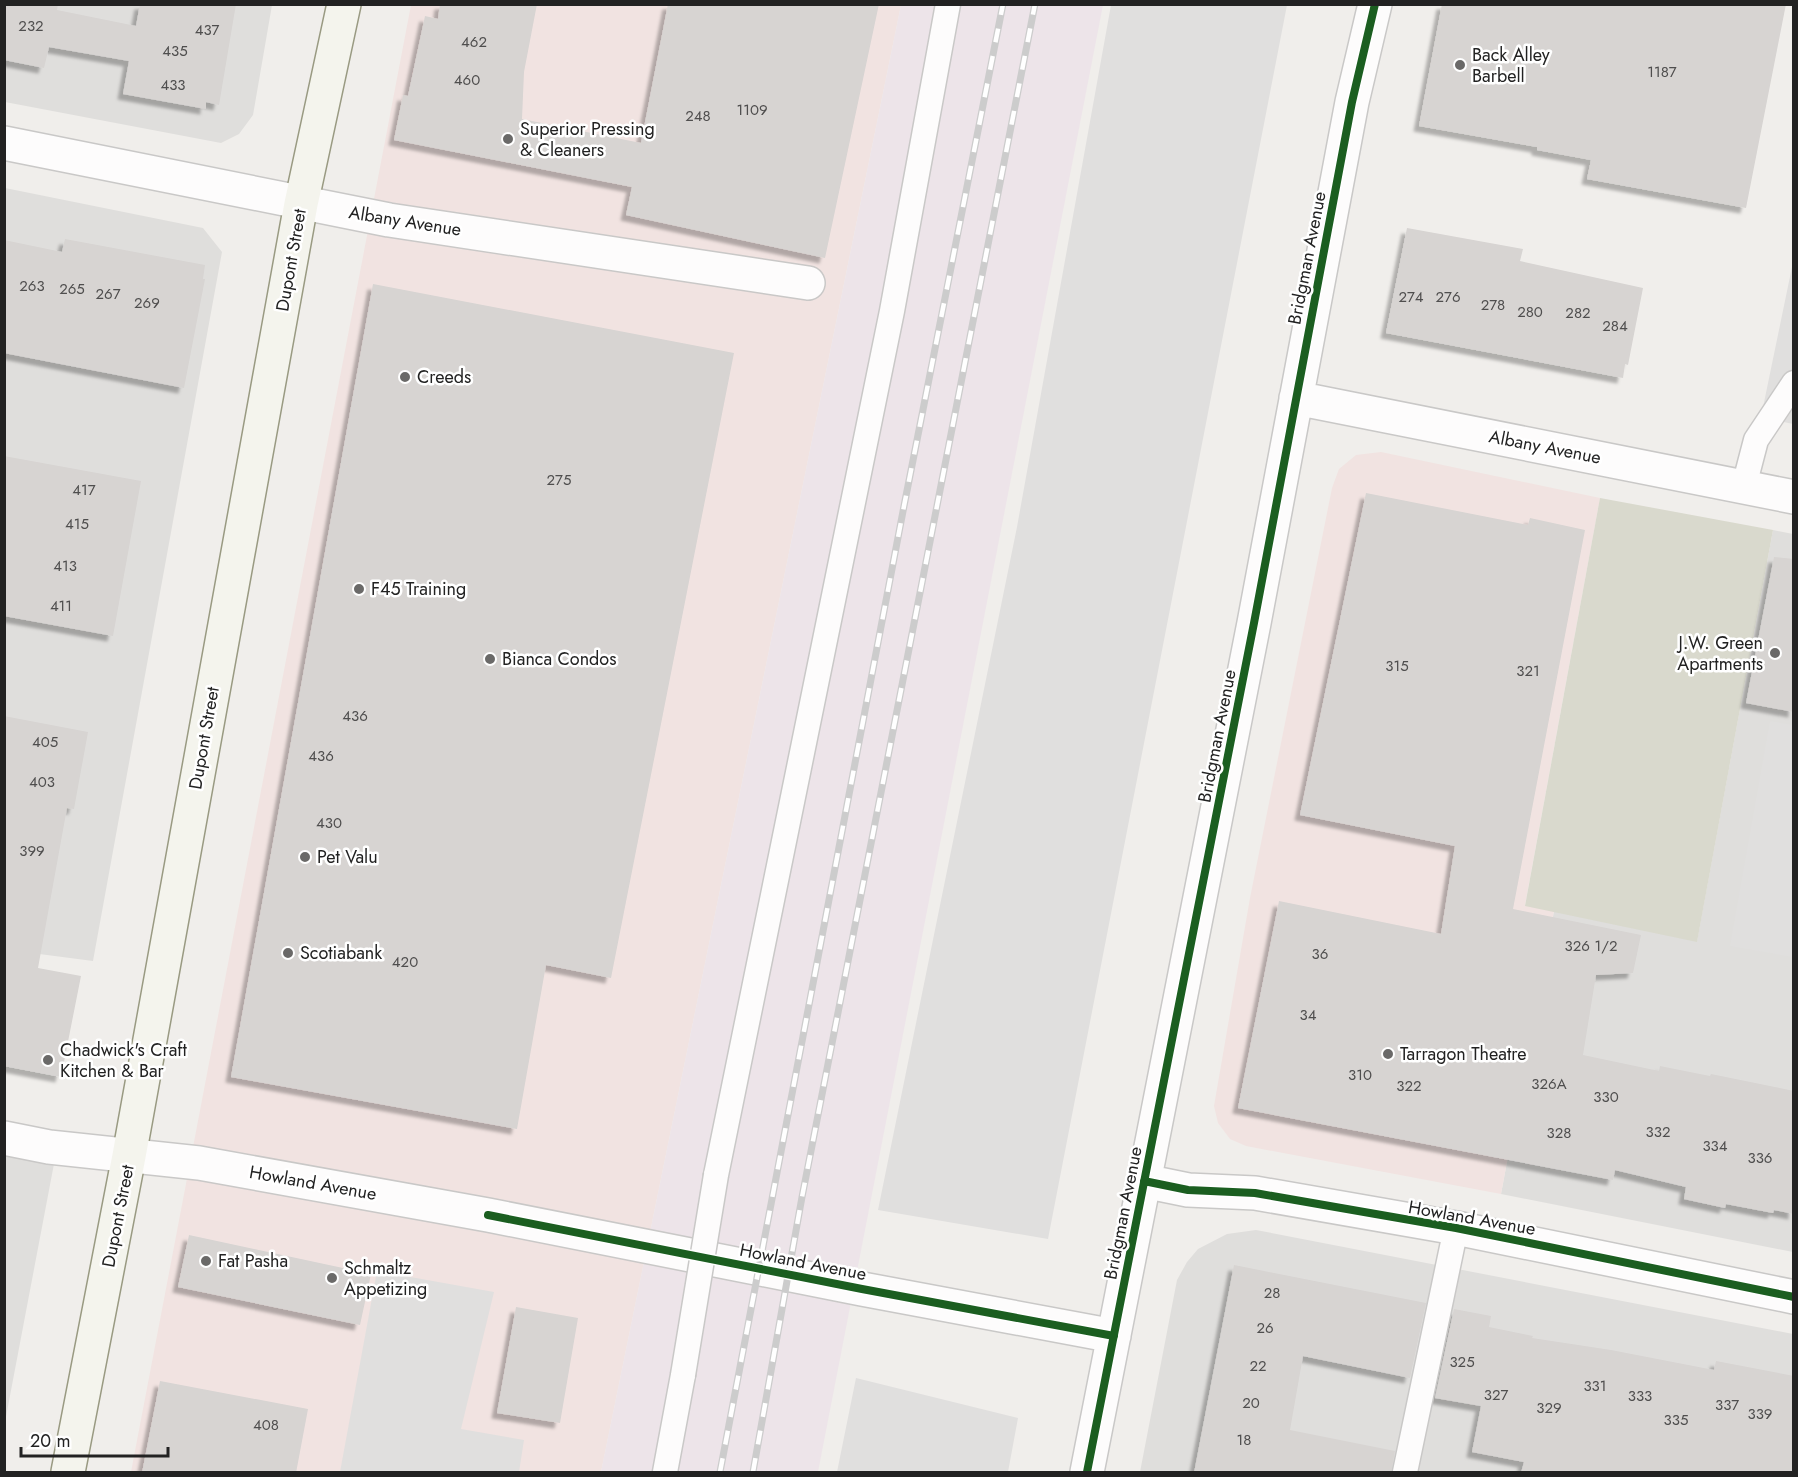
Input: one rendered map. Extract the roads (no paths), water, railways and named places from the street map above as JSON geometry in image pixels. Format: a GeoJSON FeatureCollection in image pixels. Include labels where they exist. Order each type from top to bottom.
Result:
{"type":"FeatureCollection","features":[{"type":"Feature","properties":{"kind":"main road","name":"Dupont Street"},"geometry":{"type":"LineString","coordinates":[[68,1473],[129,1156],[301,204],[344,4]]}},
{"type":"Feature","properties":{"kind":"street","name":"Bridgman Avenue"},"geometry":{"type":"LineString","coordinates":[[1087,1473],[1254,623],[1352,102],[1375,4]]}},
{"type":"Feature","properties":{"kind":"street","name":"Albany Avenue"},"geometry":{"type":"LineString","coordinates":[[4,144],[400,222],[808,283]]}},
{"type":"Feature","properties":{"kind":"street","name":"Albany Avenue"},"geometry":{"type":"LineString","coordinates":[[1296,398],[1794,497]]}},
{"type":"Feature","properties":{"kind":"street","name":"Howland Avenue"},"geometry":{"type":"LineString","coordinates":[[4,1138],[49,1147],[199,1163],[488,1215],[1114,1336]]}},
{"type":"Feature","properties":{"kind":"street","name":"Howland Avenue"},"geometry":{"type":"LineString","coordinates":[[1144,1181],[1188,1190],[1255,1193],[1456,1228],[1794,1297]]}},
{"type":"Feature","properties":{"kind":"lane"},"geometry":{"type":"LineString","coordinates":[[665,1473],[716,1175],[892,311],[948,4]]}},
{"type":"Feature","properties":{"kind":"lane"},"geometry":{"type":"LineString","coordinates":[[1744,486],[1756,440],[1794,383]]}},
{"type":"Feature","properties":{"kind":"lane"},"geometry":{"type":"LineString","coordinates":[[1405,1473],[1456,1228]]}},
{"type":"Feature","properties":{"kind":"railway"},"geometry":{"type":"LineString","coordinates":[[720,1472],[904,506],[1003,4]]}},
{"type":"Feature","properties":{"kind":"railway"},"geometry":{"type":"LineString","coordinates":[[753,1472],[802,1197],[1035,4]]}},
{"type":"Feature","properties":{"kind":"place","name":"Back Alley Barbell"},"geometry":{"type":"Point","coordinates":[1460,65]}},
{"type":"Feature","properties":{"kind":"place","name":"Superior Pressing & Cleaners"},"geometry":{"type":"Point","coordinates":[508,139]}},
{"type":"Feature","properties":{"kind":"place","name":"Creeds"},"geometry":{"type":"Point","coordinates":[405,377]}},
{"type":"Feature","properties":{"kind":"place","name":"F45 Training"},"geometry":{"type":"Point","coordinates":[359,589]}},
{"type":"Feature","properties":{"kind":"place","name":"J.W. Green Apartments"},"geometry":{"type":"Point","coordinates":[1775,653]}},
{"type":"Feature","properties":{"kind":"place","name":"Bianca Condos"},"geometry":{"type":"Point","coordinates":[490,659]}},
{"type":"Feature","properties":{"kind":"place","name":"Pet Valu"},"geometry":{"type":"Point","coordinates":[305,857]}},
{"type":"Feature","properties":{"kind":"place","name":"Scotiabank"},"geometry":{"type":"Point","coordinates":[288,953]}},
{"type":"Feature","properties":{"kind":"place","name":"Tarragon Theatre"},"geometry":{"type":"Point","coordinates":[1388,1054]}},
{"type":"Feature","properties":{"kind":"place","name":"Chadwick's Craft Kitchen & Bar"},"geometry":{"type":"Point","coordinates":[48,1060]}},
{"type":"Feature","properties":{"kind":"place","name":"Fat Pasha"},"geometry":{"type":"Point","coordinates":[206,1261]}},
{"type":"Feature","properties":{"kind":"place","name":"Schmaltz Appetizing"},"geometry":{"type":"Point","coordinates":[332,1278]}}]}
